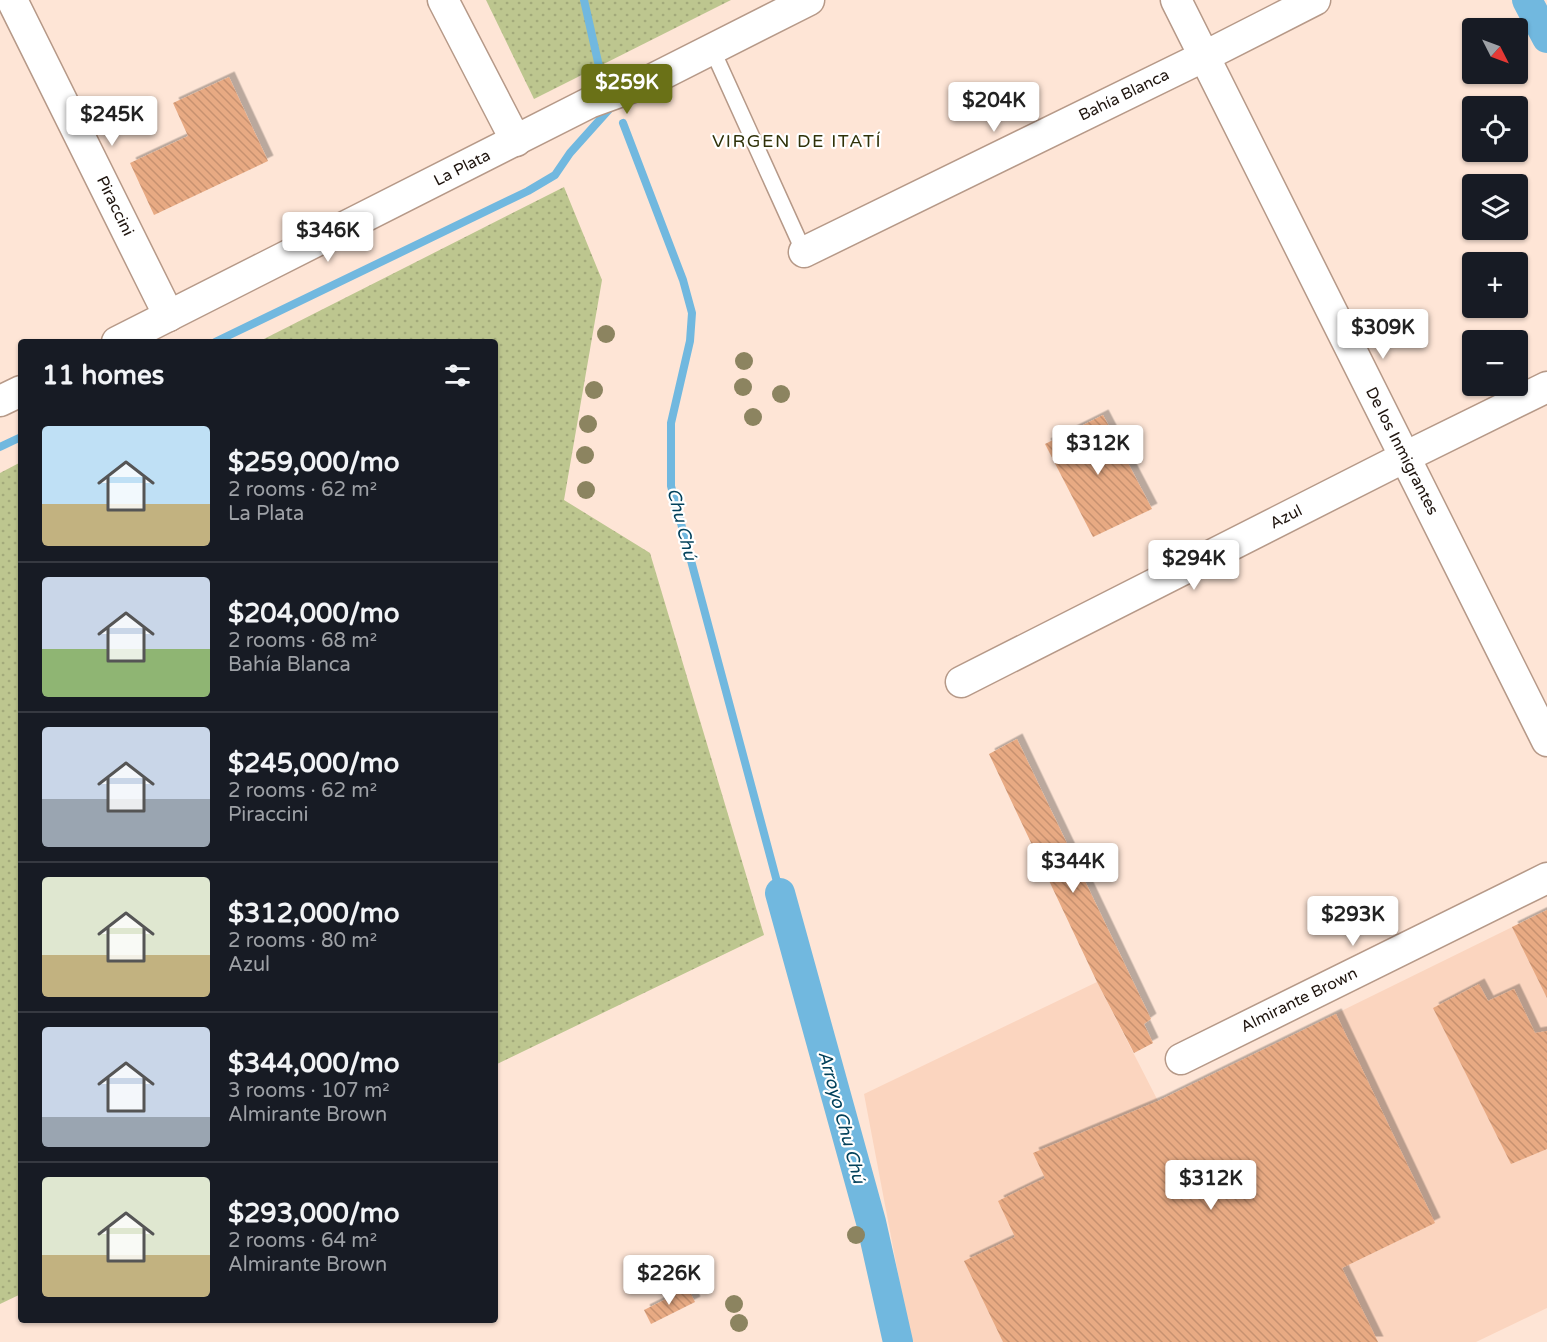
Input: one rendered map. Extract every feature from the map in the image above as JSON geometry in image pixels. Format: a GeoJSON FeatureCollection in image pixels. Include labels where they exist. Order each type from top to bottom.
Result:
{"type":"FeatureCollection","features":[{"type":"Feature","properties":{"kind":"street","name":"Piraccini"},"geometry":{"type":"LineString","coordinates":[[12,0],[169,316]]}},
{"type":"Feature","properties":{"kind":"street"},"geometry":{"type":"LineString","coordinates":[[443,0],[516,141]]}},
{"type":"Feature","properties":{"kind":"street","name":"La Plata"},"geometry":{"type":"LineString","coordinates":[[123,339],[590,104],[647,82],[809,0]]}},
{"type":"Feature","properties":{"kind":"street","name":"De los Inmigrantes"},"geometry":{"type":"LineString","coordinates":[[1176,0],[1547,741]]}},
{"type":"Feature","properties":{"kind":"street","name":"Bahía Blanca"},"geometry":{"type":"LineString","coordinates":[[804,252],[1315,0]]}},
{"type":"Feature","properties":{"kind":"street","name":"Azul"},"geometry":{"type":"LineString","coordinates":[[962,682],[1547,387]]}},
{"type":"Feature","properties":{"kind":"street"},"geometry":{"type":"LineString","coordinates":[[0,401],[18,392]]}},
{"type":"Feature","properties":{"kind":"street","name":"Almirante Brown"},"geometry":{"type":"LineString","coordinates":[[1181,1059],[1547,878]]}},
{"type":"Feature","properties":{"kind":"lane"},"geometry":{"type":"LineString","coordinates":[[712,49],[804,252]]}},
{"type":"Feature","properties":{"kind":"shaded area"},"geometry":{"type":"Polygon","coordinates":[[[1547,910],[1547,1308],[1476,1342],[911,1342],[864,1094],[1097,982],[1158,1101],[1547,910]]]}},
{"type":"Feature","properties":{"kind":"green space"},"geometry":{"type":"Polygon","coordinates":[[[486,0],[731,0],[534,99],[486,0]]]}},
{"type":"Feature","properties":{"kind":"green space"},"geometry":{"type":"Polygon","coordinates":[[[564,187],[602,280],[564,500],[650,553],[764,935],[498,1064],[498,339],[264,339],[564,187]]]}},
{"type":"Feature","properties":{"kind":"green space"},"geometry":{"type":"Polygon","coordinates":[[[18,464],[18,1295],[0,1304],[0,473],[18,464]]]}},
{"type":"Feature","properties":{"kind":"building"},"geometry":{"type":"Polygon","coordinates":[[[229,77],[268,161],[154,215],[130,163],[188,136],[173,103],[229,77]]]}},
{"type":"Feature","properties":{"kind":"building"},"geometry":{"type":"Polygon","coordinates":[[[1103,415],[1152,509],[1093,537],[1045,444],[1103,415]]]}},
{"type":"Feature","properties":{"kind":"building"},"geometry":{"type":"Polygon","coordinates":[[[1017,739],[1151,1019],[1144,1024],[1153,1043],[1134,1053],[1097,982],[989,754],[1017,739]]]}},
{"type":"Feature","properties":{"kind":"building"},"geometry":{"type":"Polygon","coordinates":[[[1547,910],[1547,998],[1512,927],[1547,910]]]}},
{"type":"Feature","properties":{"kind":"building"},"geometry":{"type":"Polygon","coordinates":[[[1479,984],[1488,1001],[1514,989],[1535,1033],[1547,1031],[1547,1149],[1511,1164],[1433,1008],[1479,984]]]}},
{"type":"Feature","properties":{"kind":"building"},"geometry":{"type":"Polygon","coordinates":[[[1336,1014],[1435,1223],[1342,1268],[1378,1342],[1003,1342],[964,1261],[1015,1237],[998,1201],[1045,1178],[1033,1153],[1158,1101],[1336,1014]]]}},
{"type":"Feature","properties":{"kind":"building"},"geometry":{"type":"Polygon","coordinates":[[[688,1288],[695,1302],[651,1324],[644,1310],[688,1288]]]}},
{"type":"Feature","properties":{"kind":"waterway","name":"Chu Chú"},"geometry":{"type":"LineString","coordinates":[[584,0],[601,75]]}},
{"type":"Feature","properties":{"kind":"waterway","name":"Chu Chú"},"geometry":{"type":"LineString","coordinates":[[1527,0],[1547,38]]}},
{"type":"Feature","properties":{"kind":"waterway"},"geometry":{"type":"LineString","coordinates":[[221,339],[528,191],[555,175],[570,153],[613,105]]}},
{"type":"Feature","properties":{"kind":"waterway","name":"Chu Chú"},"geometry":{"type":"LineString","coordinates":[[623,123],[683,280],[692,313],[690,341],[671,423],[671,486],[780,893]]}},
{"type":"Feature","properties":{"kind":"waterway"},"geometry":{"type":"LineString","coordinates":[[0,447],[18,438]]}},
{"type":"Feature","properties":{"kind":"waterway","name":"Arroyo Chu Chú"},"geometry":{"type":"LineString","coordinates":[[780,893],[871,1222],[898,1342]]}},
{"type":"Feature","properties":{"kind":"district","name":"VIRGEN DE ITATÍ"},"geometry":{"type":"Point","coordinates":[797,141]}}]}
